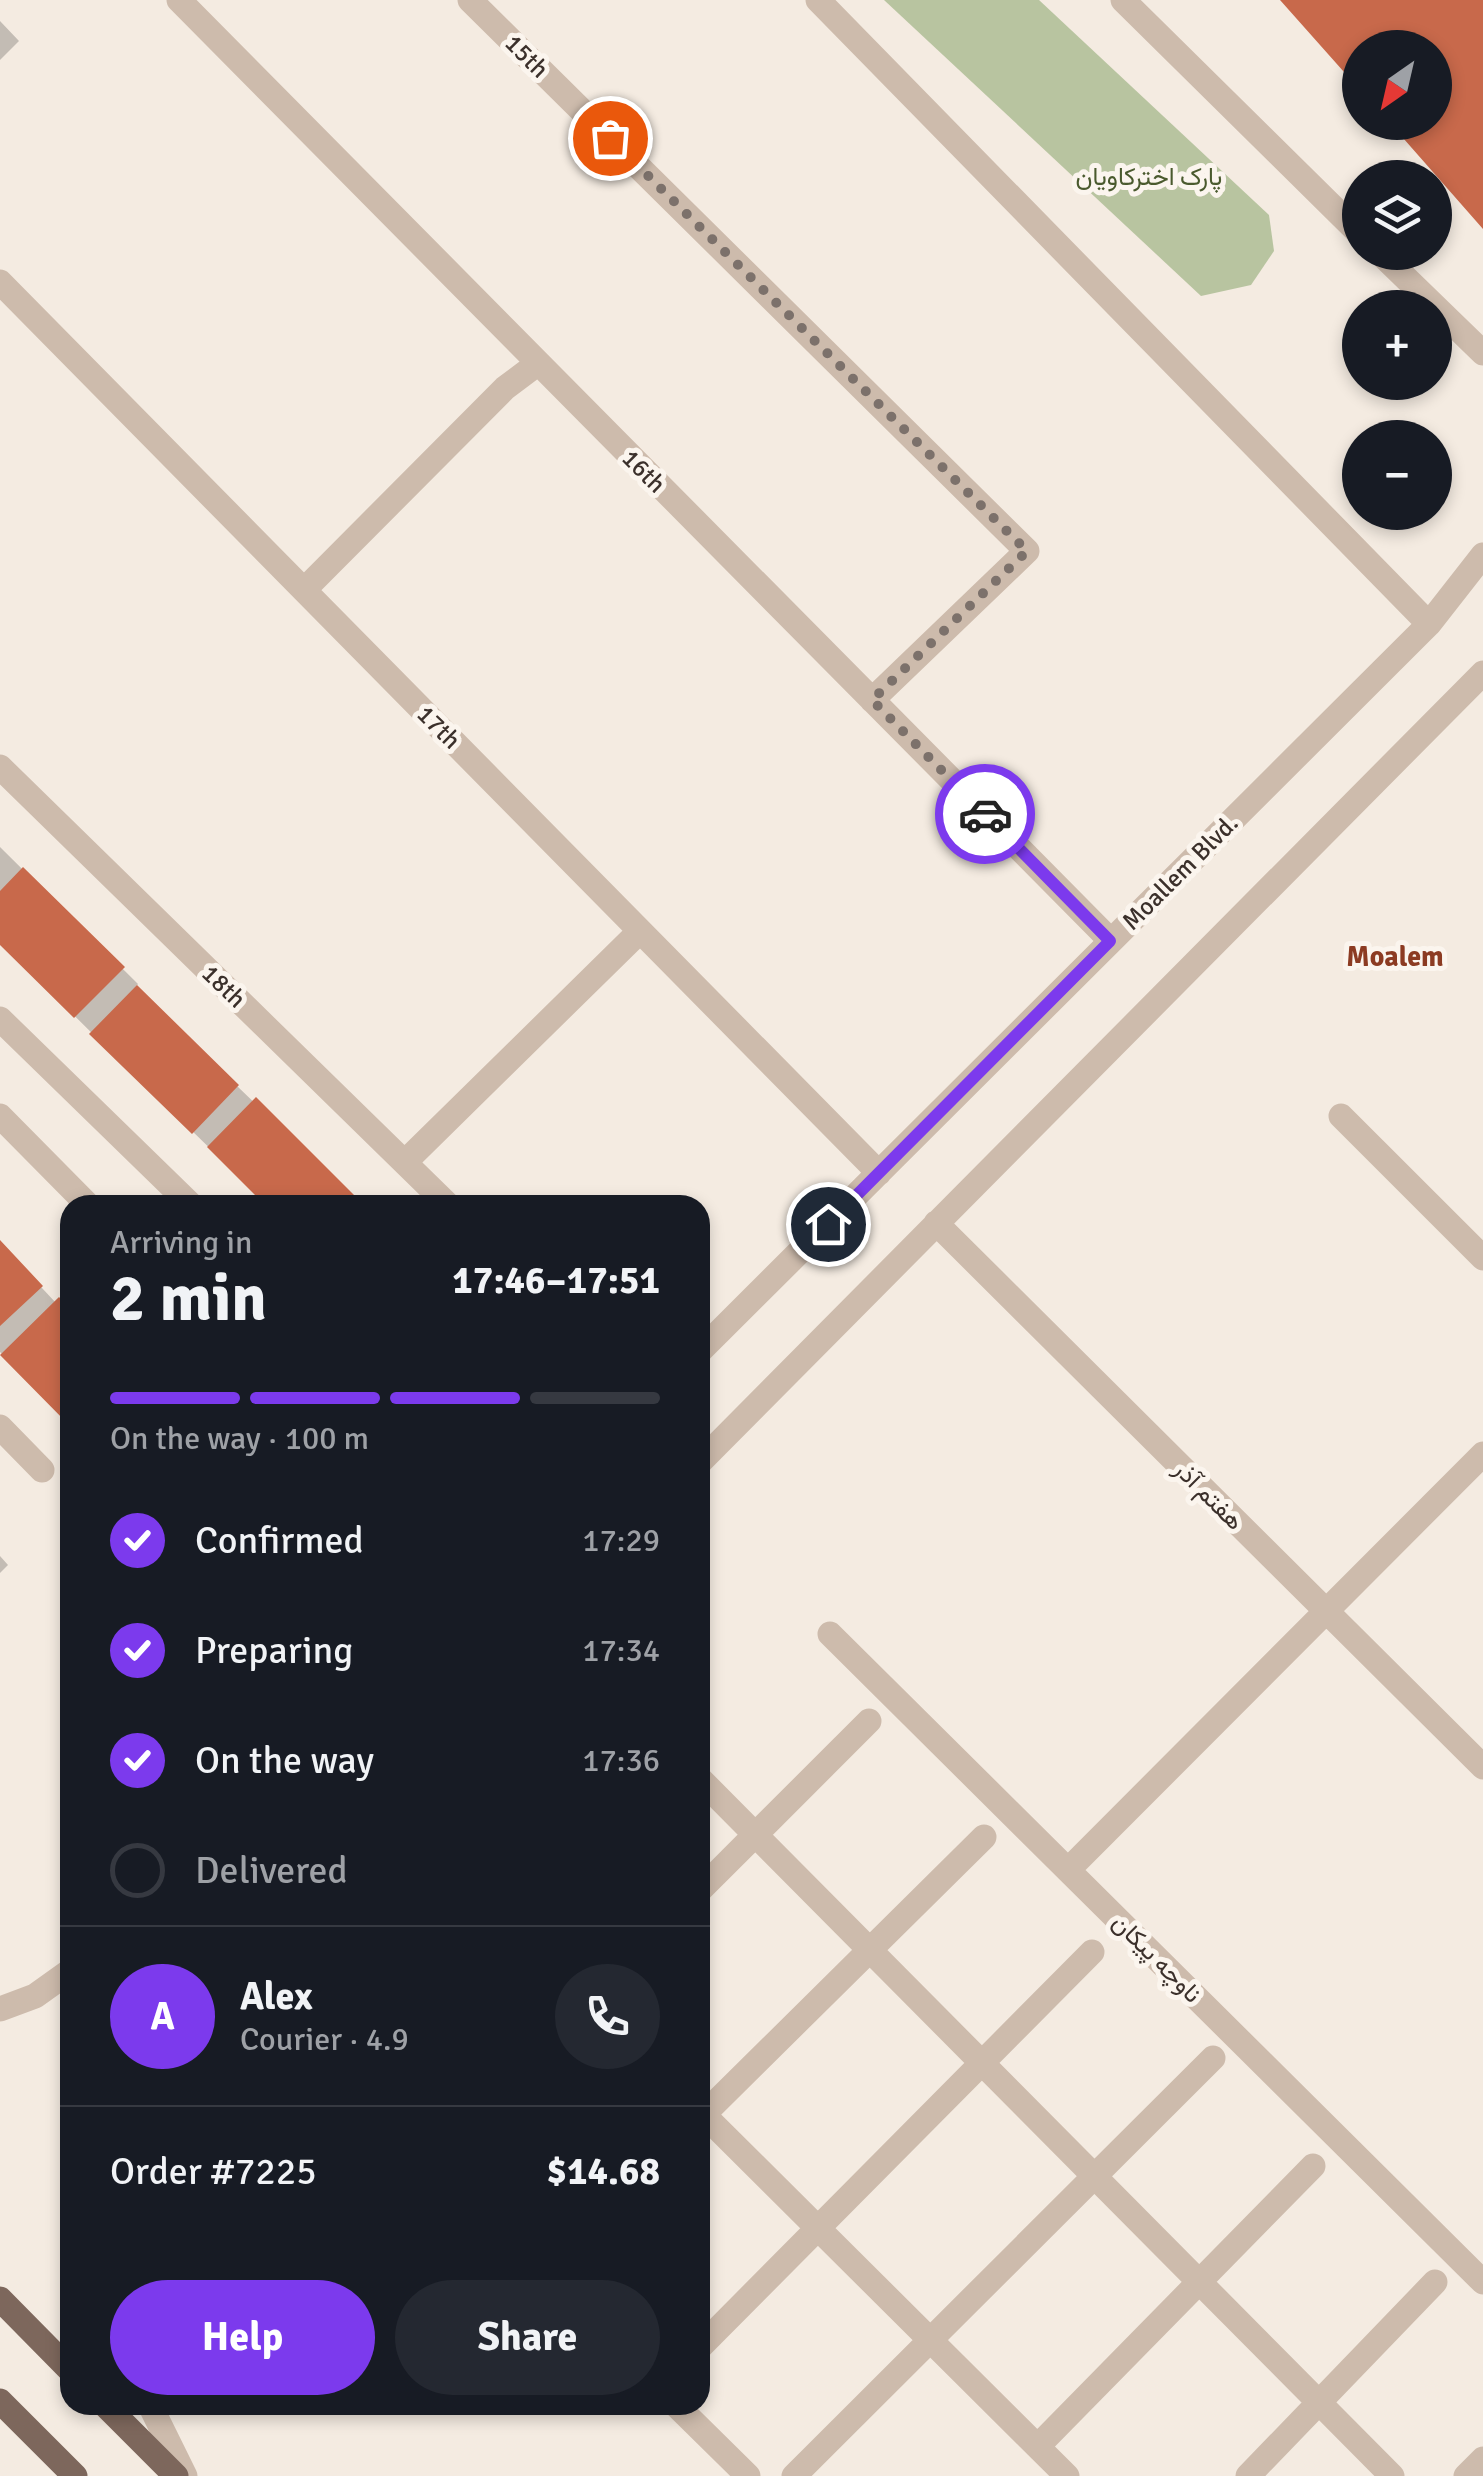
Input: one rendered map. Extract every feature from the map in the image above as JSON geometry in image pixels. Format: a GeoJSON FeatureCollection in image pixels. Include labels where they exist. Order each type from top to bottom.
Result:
{"type":"FeatureCollection","features":[{"type":"Feature","properties":{"kind":"main road"},"geometry":{"type":"LineString","coordinates":[[0,2300],[60,2360]]}},
{"type":"Feature","properties":{"kind":"main road"},"geometry":{"type":"LineString","coordinates":[[0,2401],[74,2476]]}},
{"type":"Feature","properties":{"kind":"main road"},"geometry":{"type":"LineString","coordinates":[[116,2415],[176,2476]]}},
{"type":"Feature","properties":{"kind":"street","name":"16th"},"geometry":{"type":"LineString","coordinates":[[179,0],[1110,941]]}},
{"type":"Feature","properties":{"kind":"street","name":"15th"},"geometry":{"type":"LineString","coordinates":[[470,0],[1027,551],[872,700]]}},
{"type":"Feature","properties":{"kind":"street"},"geometry":{"type":"LineString","coordinates":[[818,0],[1429,624]]}},
{"type":"Feature","properties":{"kind":"street"},"geometry":{"type":"LineString","coordinates":[[1122,0],[1342,216]]}},
{"type":"Feature","properties":{"kind":"street"},"geometry":{"type":"LineString","coordinates":[[1398,270],[1483,353]]}},
{"type":"Feature","properties":{"kind":"street","name":"17th"},"geometry":{"type":"LineString","coordinates":[[0,282],[879,1172]]}},
{"type":"Feature","properties":{"kind":"street"},"geometry":{"type":"LineString","coordinates":[[304,590],[506,388],[537,364]]}},
{"type":"Feature","properties":{"kind":"street","name":"Moallem Blvd."},"geometry":{"type":"LineString","coordinates":[[710,1341],[1429,624],[1483,555]]}},
{"type":"Feature","properties":{"kind":"street"},"geometry":{"type":"LineString","coordinates":[[710,1447],[1483,673]]}},
{"type":"Feature","properties":{"kind":"street","name":"18th"},"geometry":{"type":"LineString","coordinates":[[0,767],[438,1195]]}},
{"type":"Feature","properties":{"kind":"street"},"geometry":{"type":"LineString","coordinates":[[404,1162],[640,931]]}},
{"type":"Feature","properties":{"kind":"street"},"geometry":{"type":"LineString","coordinates":[[0,1018],[181,1195]]}},
{"type":"Feature","properties":{"kind":"street"},"geometry":{"type":"LineString","coordinates":[[0,1116],[78,1195]]}},
{"type":"Feature","properties":{"kind":"street"},"geometry":{"type":"LineString","coordinates":[[1340,1116],[1483,1258]]}},
{"type":"Feature","properties":{"kind":"street","name":"هفتم آذر"},"geometry":{"type":"LineString","coordinates":[[936,1223],[1483,1767]]}},
{"type":"Feature","properties":{"kind":"street"},"geometry":{"type":"LineString","coordinates":[[0,1427],[42,1470]]}},
{"type":"Feature","properties":{"kind":"street"},"geometry":{"type":"LineString","coordinates":[[1068,1870],[1483,1454]]}},
{"type":"Feature","properties":{"kind":"street","name":"ناوچه پیکان"},"geometry":{"type":"LineString","coordinates":[[830,1634],[1483,2282]]}},
{"type":"Feature","properties":{"kind":"street"},"geometry":{"type":"LineString","coordinates":[[710,1880],[869,1721]]}},
{"type":"Feature","properties":{"kind":"street"},"geometry":{"type":"LineString","coordinates":[[710,1788],[1392,2476]]}},
{"type":"Feature","properties":{"kind":"street"},"geometry":{"type":"LineString","coordinates":[[710,2105],[984,1837]]}},
{"type":"Feature","properties":{"kind":"street"},"geometry":{"type":"LineString","coordinates":[[710,2337],[1092,1952]]}},
{"type":"Feature","properties":{"kind":"street"},"geometry":{"type":"LineString","coordinates":[[0,2009],[35,1996],[60,1978]]}},
{"type":"Feature","properties":{"kind":"street"},"geometry":{"type":"LineString","coordinates":[[794,2476],[1212,2058]]}},
{"type":"Feature","properties":{"kind":"street"},"geometry":{"type":"LineString","coordinates":[[710,2123],[1038,2446],[1059,2473]]}},
{"type":"Feature","properties":{"kind":"street"},"geometry":{"type":"LineString","coordinates":[[1038,2446],[1313,2166]]}},
{"type":"Feature","properties":{"kind":"street"},"geometry":{"type":"LineString","coordinates":[[1248,2476],[1435,2282]]}},
{"type":"Feature","properties":{"kind":"street"},"geometry":{"type":"LineString","coordinates":[[155,2415],[185,2476]]}},
{"type":"Feature","properties":{"kind":"street"},"geometry":{"type":"LineString","coordinates":[[686,2415],[748,2476]]}},
{"type":"Feature","properties":{"kind":"street"},"geometry":{"type":"LineString","coordinates":[[1466,2476],[1483,2459]]}},
{"type":"Feature","properties":{"kind":"green space","name":"پارک اخترکاویان"},"geometry":{"type":"Polygon","coordinates":[[[884,0],[1039,0],[1269,215],[1274,251],[1251,285],[1201,296],[884,0]]]}},
{"type":"Feature","properties":{"kind":"building"},"geometry":{"type":"Polygon","coordinates":[[[1280,0],[1483,0],[1483,229],[1452,194],[1452,160],[1422,160],[1405,140],[1452,140],[1452,30],[1342,30],[1342,70],[1280,0]]]}},
{"type":"Feature","properties":{"kind":"building"},"geometry":{"type":"Polygon","coordinates":[[[23,867],[125,967],[74,1018],[0,945],[0,891],[23,867]]]}},
{"type":"Feature","properties":{"kind":"building"},"geometry":{"type":"Polygon","coordinates":[[[137,985],[239,1085],[192,1134],[89,1034],[137,985]]]}},
{"type":"Feature","properties":{"kind":"building"},"geometry":{"type":"Polygon","coordinates":[[[256,1097],[354,1195],[255,1195],[207,1147],[256,1097]]]}},
{"type":"Feature","properties":{"kind":"building"},"geometry":{"type":"Polygon","coordinates":[[[0,1240],[43,1286],[0,1326],[0,1240]]]}},
{"type":"Feature","properties":{"kind":"building"},"geometry":{"type":"Polygon","coordinates":[[[60,1298],[60,1416],[0,1355],[60,1298]]]}},
{"type":"Feature","properties":{"kind":"way so far"},"geometry":{"type":"LineString","coordinates":[[610,138],[1027,551],[872,700],[985,814]]}},
{"type":"Feature","properties":{"kind":"district","name":"Moalem"},"geometry":{"type":"Point","coordinates":[1395,957]}},
{"type":"Feature","properties":{"kind":"route"},"geometry":{"type":"LineString","coordinates":[[828,1224],[1110,941],[985,814]]}}]}
